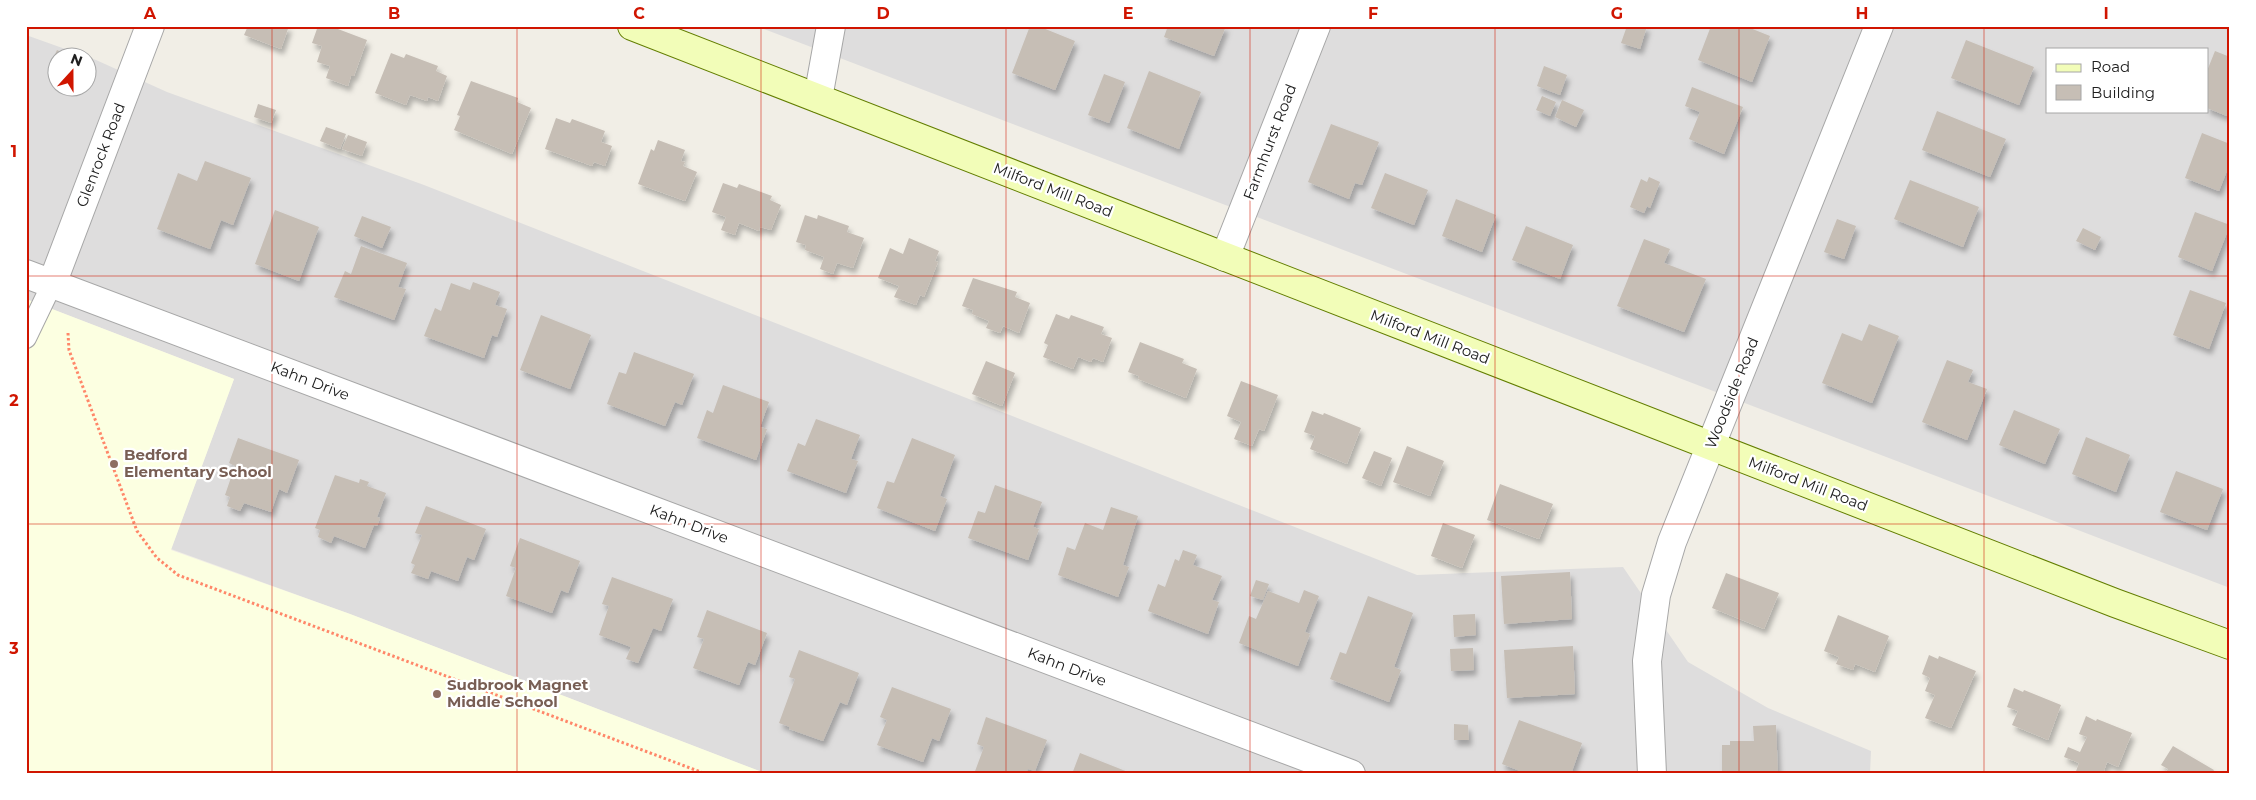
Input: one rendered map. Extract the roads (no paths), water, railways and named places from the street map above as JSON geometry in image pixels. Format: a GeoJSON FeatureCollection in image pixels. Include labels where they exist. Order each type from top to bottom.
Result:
{"type":"FeatureCollection","features":[{"type":"Feature","properties":{"kind":"main road","name":"Milford Mill Road"},"geometry":{"type":"LineString","coordinates":[[632,26],[2106,600],[2230,645]]}},
{"type":"Feature","properties":{"kind":"street","name":"Glenrock Road"},"geometry":{"type":"LineString","coordinates":[[52,284],[150,26]]}},
{"type":"Feature","properties":{"kind":"street"},"geometry":{"type":"LineString","coordinates":[[818,98],[831,26]]}},
{"type":"Feature","properties":{"kind":"street","name":"Farmhurst Road"},"geometry":{"type":"LineString","coordinates":[[1225,257],[1316,26]]}},
{"type":"Feature","properties":{"kind":"street","name":"Woodside Road"},"geometry":{"type":"LineString","coordinates":[[1652,774],[1648,661],[1656,595],[1672,542],[1879,26]]}},
{"type":"Feature","properties":{"kind":"street","name":"Kahn Drive"},"geometry":{"type":"LineString","coordinates":[[26,274],[1351,774]]}},
{"type":"Feature","properties":{"kind":"lane"},"geometry":{"type":"LineString","coordinates":[[26,338],[52,284]]}},
{"type":"Feature","properties":{"kind":"place","name":"Bedford Elementary School"},"geometry":{"type":"Point","coordinates":[114,464]}},
{"type":"Feature","properties":{"kind":"place","name":"Sudbrook Magnet Middle School"},"geometry":{"type":"Point","coordinates":[437,694]}}]}
